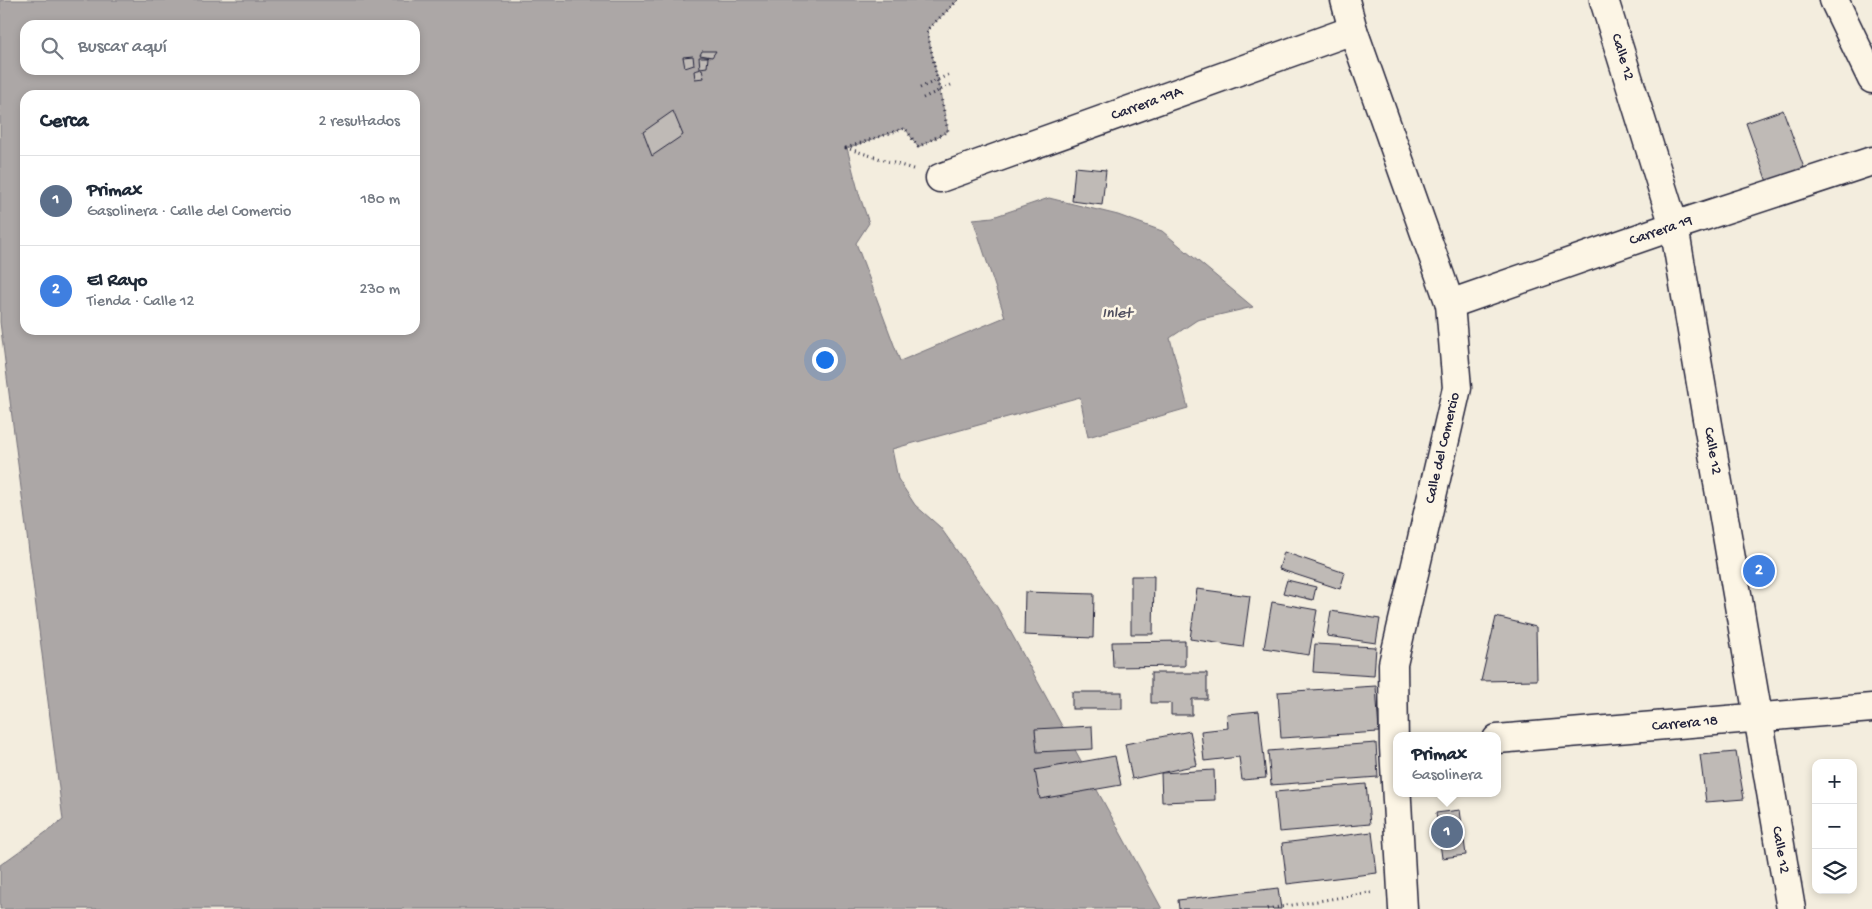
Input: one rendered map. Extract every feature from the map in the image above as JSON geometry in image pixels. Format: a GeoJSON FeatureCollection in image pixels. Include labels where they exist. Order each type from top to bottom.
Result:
{"type":"FeatureCollection","features":[{"type":"Feature","properties":{"kind":"street","name":"Calle del Comercio"},"geometry":{"type":"LineString","coordinates":[[1345,0],[1450,304],[1458,388],[1393,664],[1395,732]]}},
{"type":"Feature","properties":{"kind":"street","name":"Calle 12"},"geometry":{"type":"LineString","coordinates":[[1604,0],[1674,226],[1791,909]]}},
{"type":"Feature","properties":{"kind":"street"},"geometry":{"type":"LineString","coordinates":[[1834,0],[1872,80]]}},
{"type":"Feature","properties":{"kind":"street","name":"Carrera 19A"},"geometry":{"type":"LineString","coordinates":[[940,178],[1354,30]]}},
{"type":"Feature","properties":{"kind":"street","name":"Carrera 19"},"geometry":{"type":"LineString","coordinates":[[1450,304],[1674,226],[1872,161]]}},
{"type":"Feature","properties":{"kind":"street","name":"Carrera 18"},"geometry":{"type":"LineString","coordinates":[[1501,739],[1872,708]]}},
{"type":"Feature","properties":{"kind":"street","name":"Calle del Comercio"},"geometry":{"type":"LineString","coordinates":[[1398,797],[1403,898]]}},
{"type":"Feature","properties":{"kind":"path"},"geometry":{"type":"LineString","coordinates":[[940,178],[846,148],[905,128],[918,147],[948,131],[927,30],[958,0]]}},
{"type":"Feature","properties":{"kind":"path"},"geometry":{"type":"LineString","coordinates":[[920,88],[948,75]]}},
{"type":"Feature","properties":{"kind":"path"},"geometry":{"type":"LineString","coordinates":[[923,98],[951,85]]}},
{"type":"Feature","properties":{"kind":"path"},"geometry":{"type":"LineString","coordinates":[[1267,909],[1403,898]]}},
{"type":"Feature","properties":{"kind":"water","name":"Inlet"},"geometry":{"type":"Polygon","coordinates":[[[0,0],[958,0],[927,30],[948,131],[918,147],[905,128],[847,148],[869,223],[856,243],[900,361],[1005,317],[973,219],[993,217],[1049,198],[1118,215],[1162,231],[1253,307],[1197,320],[1170,338],[1188,408],[1088,437],[1080,397],[892,449],[898,479],[915,505],[940,527],[997,607],[1162,909],[0,909],[0,865],[63,820],[0,322],[0,0]]]}},
{"type":"Feature","properties":{"kind":"building"},"geometry":{"type":"Polygon","coordinates":[[[702,51],[716,51],[712,57],[700,55],[702,51]]]}},
{"type":"Feature","properties":{"kind":"building"},"geometry":{"type":"Polygon","coordinates":[[[693,56],[694,65],[685,68],[683,57],[693,56]]]}},
{"type":"Feature","properties":{"kind":"building"},"geometry":{"type":"Polygon","coordinates":[[[699,57],[708,57],[707,67],[700,68],[699,57]]]}},
{"type":"Feature","properties":{"kind":"building"},"geometry":{"type":"Polygon","coordinates":[[[702,69],[704,78],[695,79],[694,71],[702,69]]]}},
{"type":"Feature","properties":{"kind":"building"},"geometry":{"type":"Polygon","coordinates":[[[1783,110],[1804,168],[1767,182],[1746,123],[1783,110]]]}},
{"type":"Feature","properties":{"kind":"building"},"geometry":{"type":"Polygon","coordinates":[[[673,111],[683,135],[652,156],[643,132],[673,111]]]}},
{"type":"Feature","properties":{"kind":"building"},"geometry":{"type":"Polygon","coordinates":[[[1075,167],[1106,170],[1102,205],[1072,201],[1075,167]]]}},
{"type":"Feature","properties":{"kind":"building"},"geometry":{"type":"Polygon","coordinates":[[[1284,552],[1345,573],[1340,589],[1279,569],[1284,552]]]}},
{"type":"Feature","properties":{"kind":"building"},"geometry":{"type":"Polygon","coordinates":[[[1131,576],[1154,576],[1153,634],[1131,634],[1131,576]]]}},
{"type":"Feature","properties":{"kind":"building"},"geometry":{"type":"Polygon","coordinates":[[[1287,580],[1316,587],[1313,600],[1283,593],[1287,580]]]}},
{"type":"Feature","properties":{"kind":"building"},"geometry":{"type":"Polygon","coordinates":[[[1197,589],[1250,596],[1243,647],[1190,639],[1197,589]]]}},
{"type":"Feature","properties":{"kind":"building"},"geometry":{"type":"Polygon","coordinates":[[[1025,592],[1094,594],[1093,638],[1024,635],[1025,592]]]}},
{"type":"Feature","properties":{"kind":"building"},"geometry":{"type":"Polygon","coordinates":[[[1272,602],[1317,610],[1309,655],[1264,648],[1272,602]]]}},
{"type":"Feature","properties":{"kind":"building"},"geometry":{"type":"Polygon","coordinates":[[[1331,611],[1380,619],[1376,643],[1327,636],[1331,611]]]}},
{"type":"Feature","properties":{"kind":"building"},"geometry":{"type":"Polygon","coordinates":[[[1496,617],[1536,627],[1537,680],[1481,681],[1496,617]]]}},
{"type":"Feature","properties":{"kind":"building"},"geometry":{"type":"Polygon","coordinates":[[[1185,641],[1185,666],[1113,667],[1112,642],[1185,641]]]}},
{"type":"Feature","properties":{"kind":"building"},"geometry":{"type":"Polygon","coordinates":[[[1315,644],[1376,647],[1374,676],[1313,672],[1315,644]]]}},
{"type":"Feature","properties":{"kind":"building"},"geometry":{"type":"Polygon","coordinates":[[[1151,673],[1207,673],[1207,699],[1192,699],[1192,715],[1171,715],[1171,703],[1151,703],[1151,673]]]}},
{"type":"Feature","properties":{"kind":"building"},"geometry":{"type":"Polygon","coordinates":[[[1376,686],[1379,732],[1281,738],[1278,692],[1376,686]]]}},
{"type":"Feature","properties":{"kind":"building"},"geometry":{"type":"Polygon","coordinates":[[[1072,692],[1122,692],[1122,709],[1072,709],[1072,692]]]}},
{"type":"Feature","properties":{"kind":"building"},"geometry":{"type":"Polygon","coordinates":[[[1259,711],[1266,778],[1242,780],[1239,757],[1204,761],[1201,731],[1228,728],[1227,714],[1259,711]]]}},
{"type":"Feature","properties":{"kind":"building"},"geometry":{"type":"Polygon","coordinates":[[[1092,726],[1093,749],[1037,752],[1035,729],[1092,726]]]}},
{"type":"Feature","properties":{"kind":"building"},"geometry":{"type":"Polygon","coordinates":[[[1190,731],[1197,765],[1132,779],[1125,744],[1190,731]]]}},
{"type":"Feature","properties":{"kind":"building"},"geometry":{"type":"Polygon","coordinates":[[[1376,743],[1378,777],[1271,785],[1268,751],[1376,743]]]}},
{"type":"Feature","properties":{"kind":"building"},"geometry":{"type":"Polygon","coordinates":[[[1736,752],[1744,799],[1706,802],[1700,755],[1736,752]]]}},
{"type":"Feature","properties":{"kind":"building"},"geometry":{"type":"Polygon","coordinates":[[[1115,756],[1121,785],[1040,799],[1035,770],[1115,756]]]}},
{"type":"Feature","properties":{"kind":"building"},"geometry":{"type":"Polygon","coordinates":[[[1214,770],[1215,800],[1162,802],[1161,773],[1214,770]]]}},
{"type":"Feature","properties":{"kind":"building"},"geometry":{"type":"Polygon","coordinates":[[[1366,784],[1370,824],[1279,832],[1275,792],[1366,784]]]}},
{"type":"Feature","properties":{"kind":"building"},"geometry":{"type":"Polygon","coordinates":[[[1460,810],[1466,855],[1442,858],[1436,813],[1460,810]]]}},
{"type":"Feature","properties":{"kind":"building"},"geometry":{"type":"Polygon","coordinates":[[[1372,832],[1377,873],[1287,884],[1282,843],[1372,832]]]}},
{"type":"Feature","properties":{"kind":"building"},"geometry":{"type":"Polygon","coordinates":[[[1278,888],[1281,909],[1179,909],[1178,900],[1278,888]]]}},
{"type":"Feature","properties":{"kind":"place","name":"El Rayo"},"geometry":{"type":"Point","coordinates":[1759,571]}},
{"type":"Feature","properties":{"kind":"place","name":"Primax"},"geometry":{"type":"Point","coordinates":[1447,832]}}]}
